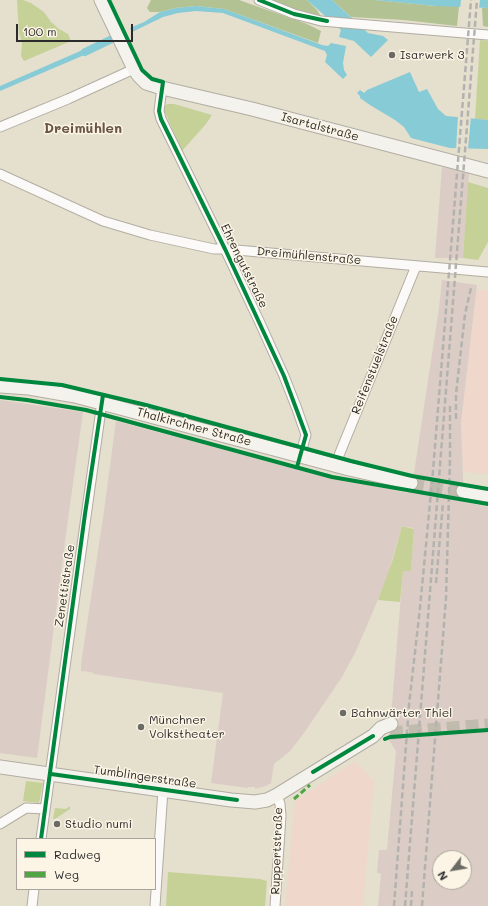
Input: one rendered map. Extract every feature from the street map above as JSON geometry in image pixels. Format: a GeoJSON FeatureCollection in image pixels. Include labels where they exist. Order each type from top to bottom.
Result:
{"type":"FeatureCollection","features":[{"type":"Feature","properties":{"kind":"street"},"geometry":{"type":"LineString","coordinates":[[101,0],[134,69],[139,76],[156,86]]}},
{"type":"Feature","properties":{"kind":"street"},"geometry":{"type":"LineString","coordinates":[[259,0],[294,14],[327,21],[365,23],[488,35]]}},
{"type":"Feature","properties":{"kind":"street"},"geometry":{"type":"LineString","coordinates":[[0,127],[134,69]]}},
{"type":"Feature","properties":{"kind":"street","name":"Isartalstraße"},"geometry":{"type":"LineString","coordinates":[[156,86],[252,109],[488,172]]}},
{"type":"Feature","properties":{"kind":"street","name":"Ehrengutstraße"},"geometry":{"type":"LineString","coordinates":[[156,86],[161,119],[225,249],[284,376],[306,437],[300,456]]}},
{"type":"Feature","properties":{"kind":"street","name":"Dreimühlenstraße"},"geometry":{"type":"LineString","coordinates":[[0,174],[104,221],[150,235],[214,249],[488,272]]}},
{"type":"Feature","properties":{"kind":"street","name":"Reifenstuelstraße"},"geometry":{"type":"LineString","coordinates":[[335,465],[416,266]]}},
{"type":"Feature","properties":{"kind":"street","name":"Thalkirchner Straße"},"geometry":{"type":"LineString","coordinates":[[0,386],[54,392],[102,402],[300,456],[411,483]]}},
{"type":"Feature","properties":{"kind":"street","name":"Zenettistraße"},"geometry":{"type":"LineString","coordinates":[[45,809],[102,402]]}},
{"type":"Feature","properties":{"kind":"street"},"geometry":{"type":"LineString","coordinates":[[463,491],[488,495]]}},
{"type":"Feature","properties":{"kind":"street","name":"Tumblingerstraße"},"geometry":{"type":"LineString","coordinates":[[0,767],[251,802],[266,800],[277,795],[373,736],[390,729]]}},
{"type":"Feature","properties":{"kind":"street"},"geometry":{"type":"LineString","coordinates":[[155,906],[163,790]]}},
{"type":"Feature","properties":{"kind":"street","name":"Ruppertstraße"},"geometry":{"type":"LineString","coordinates":[[275,906],[281,816],[280,804],[277,795]]}},
{"type":"Feature","properties":{"kind":"street"},"geometry":{"type":"LineString","coordinates":[[0,824],[26,808],[45,809],[41,838]]}},
{"type":"Feature","properties":{"kind":"street"},"geometry":{"type":"LineString","coordinates":[[32,906],[34,890]]}},
{"type":"Feature","properties":{"kind":"shaded area"},"geometry":{"type":"Polygon","coordinates":[[[442,167],[469,173],[463,258],[435,258],[442,167]]]}},
{"type":"Feature","properties":{"kind":"shaded area"},"geometry":{"type":"Polygon","coordinates":[[[442,280],[477,285],[461,423],[464,502],[488,507],[488,906],[378,906],[381,874],[377,873],[379,850],[387,850],[396,751],[389,740],[403,571],[411,571],[414,528],[402,526],[386,581],[356,651],[342,677],[290,751],[274,764],[271,783],[266,786],[255,789],[255,787],[248,788],[211,783],[223,693],[81,671],[116,421],[318,475],[408,493],[412,473],[414,473],[442,280]]]}},
{"type":"Feature","properties":{"kind":"shaded area"},"geometry":{"type":"Polygon","coordinates":[[[477,290],[488,290],[488,474],[463,472],[461,423],[477,290]]]}},
{"type":"Feature","properties":{"kind":"shaded area"},"geometry":{"type":"Polygon","coordinates":[[[0,400],[83,412],[37,758],[0,753],[0,400]]]}},
{"type":"Feature","properties":{"kind":"shaded area"},"geometry":{"type":"Polygon","coordinates":[[[355,761],[374,781],[363,906],[285,906],[295,801],[355,761]]]}},
{"type":"Feature","properties":{"kind":"green space"},"geometry":{"type":"Polygon","coordinates":[[[17,0],[23,0],[31,3],[44,12],[51,22],[68,34],[71,41],[24,61],[21,56],[22,43],[19,33],[17,0]]]}},
{"type":"Feature","properties":{"kind":"green space"},"geometry":{"type":"Polygon","coordinates":[[[151,0],[239,0],[307,24],[321,31],[318,43],[224,9],[196,6],[176,8],[160,12],[150,12],[147,8],[151,0]]]}},
{"type":"Feature","properties":{"kind":"green space"},"geometry":{"type":"Polygon","coordinates":[[[267,0],[307,0],[320,15],[304,14],[267,0]]]}},
{"type":"Feature","properties":{"kind":"green space"},"geometry":{"type":"Polygon","coordinates":[[[332,0],[374,0],[436,6],[459,6],[457,26],[404,20],[351,17],[332,0]]]}},
{"type":"Feature","properties":{"kind":"green space"},"geometry":{"type":"Polygon","coordinates":[[[482,8],[488,8],[488,27],[483,26],[482,8]]]}},
{"type":"Feature","properties":{"kind":"green space"},"geometry":{"type":"Polygon","coordinates":[[[480,40],[488,41],[488,120],[475,119],[480,40]]]}},
{"type":"Feature","properties":{"kind":"green space"},"geometry":{"type":"Polygon","coordinates":[[[167,104],[174,104],[212,115],[182,151],[163,108],[167,104]]]}},
{"type":"Feature","properties":{"kind":"green space"},"geometry":{"type":"Polygon","coordinates":[[[468,182],[488,188],[488,242],[478,260],[463,258],[468,182]]]}},
{"type":"Feature","properties":{"kind":"green space"},"geometry":{"type":"Polygon","coordinates":[[[402,526],[414,529],[411,571],[403,571],[400,602],[378,600],[393,559],[402,526]]]}},
{"type":"Feature","properties":{"kind":"green space"},"geometry":{"type":"Polygon","coordinates":[[[26,781],[43,783],[39,803],[23,801],[26,781]]]}},
{"type":"Feature","properties":{"kind":"green space"},"geometry":{"type":"Polygon","coordinates":[[[70,806],[70,809],[53,819],[55,808],[66,809],[70,806]]]}},
{"type":"Feature","properties":{"kind":"green space"},"geometry":{"type":"Polygon","coordinates":[[[168,872],[260,879],[267,881],[265,906],[166,906],[168,872]]]}},
{"type":"Feature","properties":{"kind":"water"},"geometry":{"type":"Polygon","coordinates":[[[307,0],[332,0],[368,33],[383,36],[388,40],[371,57],[354,41],[339,37],[341,30],[307,0]]]}},
{"type":"Feature","properties":{"kind":"water"},"geometry":{"type":"Polygon","coordinates":[[[374,0],[488,0],[488,8],[436,6],[374,0]]]}},
{"type":"Feature","properties":{"kind":"water"},"geometry":{"type":"Polygon","coordinates":[[[196,6],[224,9],[322,45],[328,46],[331,43],[346,46],[343,63],[344,70],[347,75],[343,79],[325,62],[327,55],[325,51],[223,13],[196,11],[178,13],[163,17],[132,32],[130,28],[144,22],[160,12],[176,8],[196,6]]]}},
{"type":"Feature","properties":{"kind":"water"},"geometry":{"type":"Polygon","coordinates":[[[94,45],[96,50],[0,91],[0,86],[94,45]]]}},
{"type":"Feature","properties":{"kind":"water"},"geometry":{"type":"Polygon","coordinates":[[[410,72],[419,92],[427,89],[438,109],[446,116],[488,120],[488,149],[450,148],[411,138],[404,127],[360,98],[357,93],[360,90],[364,93],[367,90],[410,72]]]}},
{"type":"Feature","properties":{"kind":"pier"},"geometry":{"type":"Polygon","coordinates":[[[461,0],[480,0],[479,9],[460,8],[461,0]]]}},
{"type":"Feature","properties":{"kind":"pier"},"geometry":{"type":"Polygon","coordinates":[[[458,115],[471,116],[468,150],[456,150],[458,115]]]}},
{"type":"Feature","properties":{"kind":"waterway"},"geometry":{"type":"LineString","coordinates":[[85,52],[112,39]]}},
{"type":"Feature","properties":{"kind":"tunnel"},"geometry":{"type":"LineString","coordinates":[[411,483],[463,491]]}},
{"type":"Feature","properties":{"kind":"tunnel"},"geometry":{"type":"LineString","coordinates":[[390,733],[488,725]]}},
{"type":"Feature","properties":{"kind":"railway"},"geometry":{"type":"LineString","coordinates":[[394,906],[409,705],[433,471],[471,0]]}},
{"type":"Feature","properties":{"kind":"railway"},"geometry":{"type":"LineString","coordinates":[[405,906],[477,0]]}},
{"type":"Feature","properties":{"kind":"railway"},"geometry":{"type":"LineString","coordinates":[[456,419],[456,394],[465,314],[471,288]]}},
{"type":"Feature","properties":{"kind":"railway"},"geometry":{"type":"LineString","coordinates":[[422,906],[446,598],[450,405]]}},
{"type":"Feature","properties":{"kind":"railway"},"geometry":{"type":"LineString","coordinates":[[436,583],[443,503]]}},
{"type":"Feature","properties":{"kind":"railway"},"geometry":{"type":"LineString","coordinates":[[411,906],[412,890]]}},
{"type":"Feature","properties":{"kind":"marked path"},"geometry":{"type":"LineString","coordinates":[[294,799],[310,785]]}},
{"type":"Feature","properties":{"kind":"cycle path"},"geometry":{"type":"LineString","coordinates":[[109,0],[142,70],[152,79],[163,82],[159,111],[161,119],[225,249],[284,376],[306,435],[297,467]]}},
{"type":"Feature","properties":{"kind":"cycle path"},"geometry":{"type":"LineString","coordinates":[[259,0],[294,14],[327,21]]}},
{"type":"Feature","properties":{"kind":"cycle path"},"geometry":{"type":"LineString","coordinates":[[0,379],[62,385],[146,405],[351,461],[412,476],[488,489]]}},
{"type":"Feature","properties":{"kind":"cycle path"},"geometry":{"type":"LineString","coordinates":[[41,838],[85,514],[103,395]]}},
{"type":"Feature","properties":{"kind":"cycle path"},"geometry":{"type":"LineString","coordinates":[[0,397],[86,410],[332,477],[488,504]]}},
{"type":"Feature","properties":{"kind":"cycle path"},"geometry":{"type":"LineString","coordinates":[[385,739],[390,737],[488,730]]}},
{"type":"Feature","properties":{"kind":"cycle path"},"geometry":{"type":"LineString","coordinates":[[313,772],[373,736]]}},
{"type":"Feature","properties":{"kind":"cycle path"},"geometry":{"type":"LineString","coordinates":[[51,774],[237,800]]}},
{"type":"Feature","properties":{"kind":"place","name":"Isarwerk 3"},"geometry":{"type":"Point","coordinates":[392,55]}},
{"type":"Feature","properties":{"kind":"place","name":"Bahnwärter Thiel"},"geometry":{"type":"Point","coordinates":[343,713]}},
{"type":"Feature","properties":{"kind":"place","name":"Münchner Volkstheater"},"geometry":{"type":"Point","coordinates":[141,727]}},
{"type":"Feature","properties":{"kind":"place","name":"Studio numi"},"geometry":{"type":"Point","coordinates":[57,824]}},
{"type":"Feature","properties":{"kind":"district","name":"Dreimühlen"},"geometry":{"type":"Point","coordinates":[83,129]}}]}
